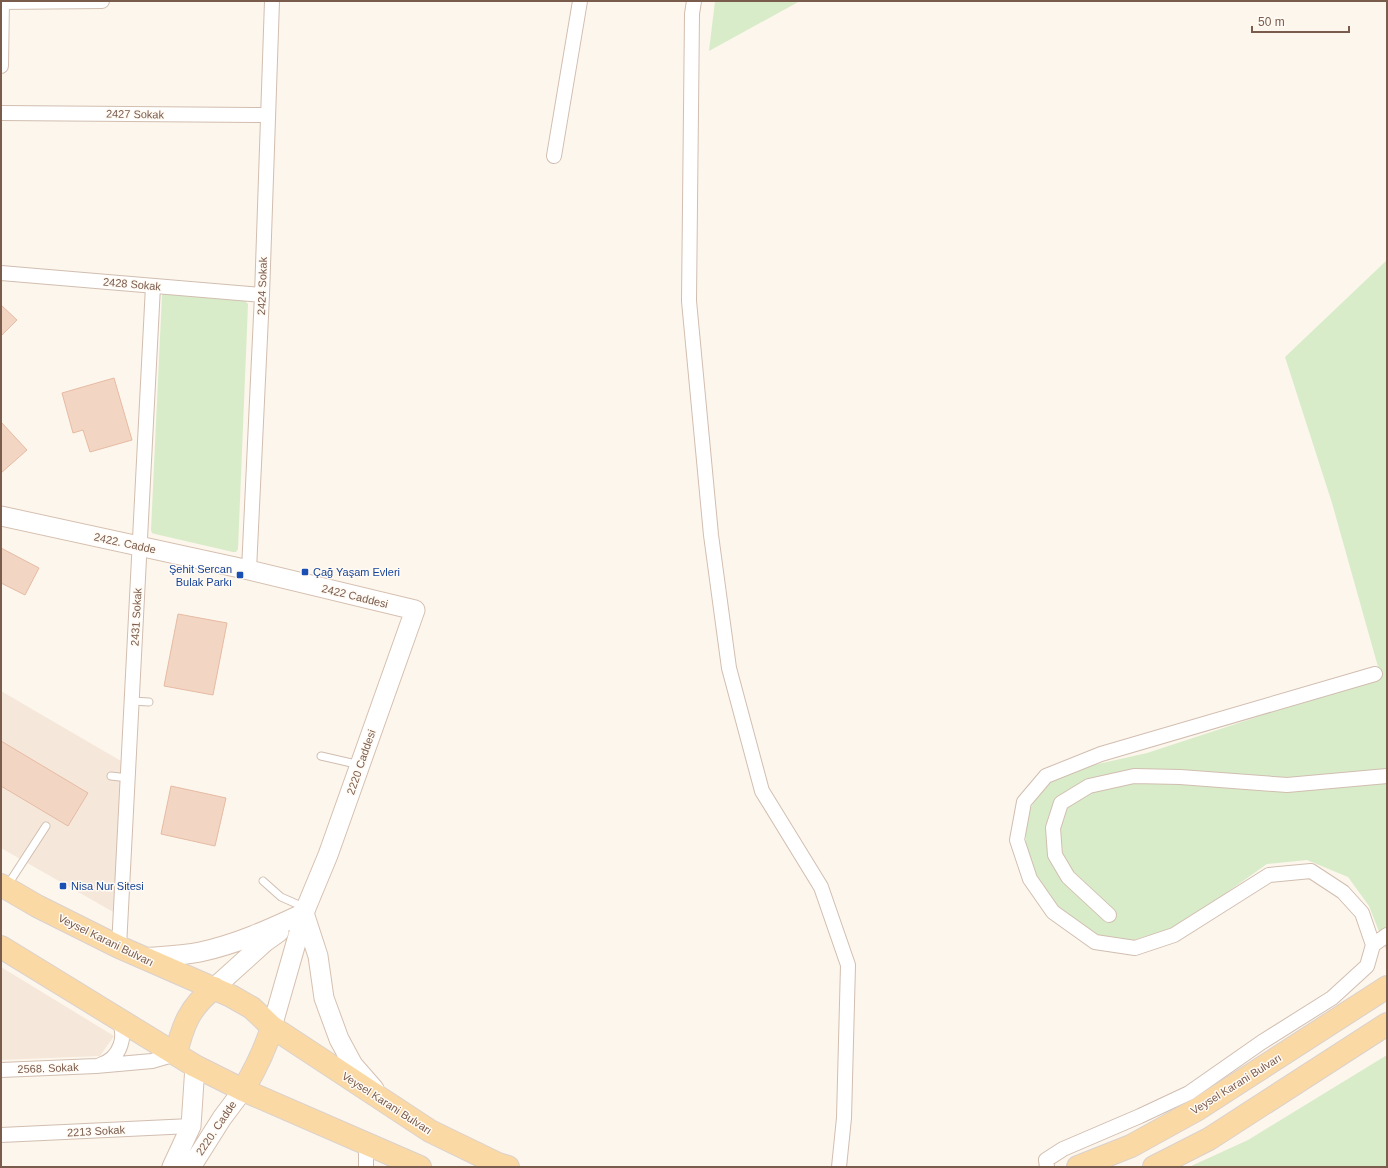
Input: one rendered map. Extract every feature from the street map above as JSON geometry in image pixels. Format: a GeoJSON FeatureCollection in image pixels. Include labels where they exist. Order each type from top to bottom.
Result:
{"type":"FeatureCollection","features":[{"type":"Feature","properties":{"kind":"main road","name":"Veysel Karani Bulvarı"},"geometry":{"type":"LineString","coordinates":[[3,886],[37,906],[119,947],[231,996],[252,1008],[272,1027],[430,1131],[498,1164],[508,1167]]}},
{"type":"Feature","properties":{"kind":"main road"},"geometry":{"type":"LineString","coordinates":[[1,946],[195,1066],[243,1090],[420,1167]]}},
{"type":"Feature","properties":{"kind":"main road","name":"Veysel Karani Bulvarı"},"geometry":{"type":"LineString","coordinates":[[1078,1167],[1131,1146],[1198,1109],[1387,987]]}},
{"type":"Feature","properties":{"kind":"main road"},"geometry":{"type":"LineString","coordinates":[[176,1054],[181,1032],[187,1017],[214,988]]}},
{"type":"Feature","properties":{"kind":"main road"},"geometry":{"type":"LineString","coordinates":[[1154,1167],[1209,1139],[1387,1024]]}},
{"type":"Feature","properties":{"kind":"main road"},"geometry":{"type":"LineString","coordinates":[[243,1090],[262,1056],[272,1027]]}},
{"type":"Feature","properties":{"kind":"street"},"geometry":{"type":"LineString","coordinates":[[1,66],[2,2],[102,1]]}},
{"type":"Feature","properties":{"kind":"street","name":"2424 Sokak"},"geometry":{"type":"LineString","coordinates":[[249,570],[262,295],[272,1]]}},
{"type":"Feature","properties":{"kind":"street"},"geometry":{"type":"LineString","coordinates":[[554,156],[580,1]]}},
{"type":"Feature","properties":{"kind":"street"},"geometry":{"type":"LineString","coordinates":[[694,1],[692,14],[689,301],[711,535],[729,668],[762,791],[820,887],[848,965],[844,1118],[840,1167]]}},
{"type":"Feature","properties":{"kind":"street","name":"2427 Sokak"},"geometry":{"type":"LineString","coordinates":[[1,113],[268,116]]}},
{"type":"Feature","properties":{"kind":"street","name":"2428 Sokak"},"geometry":{"type":"LineString","coordinates":[[1,273],[262,295]]}},
{"type":"Feature","properties":{"kind":"street","name":"2431 Sokak"},"geometry":{"type":"LineString","coordinates":[[119,947],[153,286]]}},
{"type":"Feature","properties":{"kind":"street","name":"2422. Cadde"},"geometry":{"type":"LineString","coordinates":[[1,516],[249,570]]}},
{"type":"Feature","properties":{"kind":"street","name":"2422 Caddesi"},"geometry":{"type":"LineString","coordinates":[[249,570],[415,610]]}},
{"type":"Feature","properties":{"kind":"street","name":"2220 Caddesi"},"geometry":{"type":"LineString","coordinates":[[272,1027],[305,910],[328,855],[415,610]]}},
{"type":"Feature","properties":{"kind":"street"},"geometry":{"type":"LineString","coordinates":[[1047,1167],[1046,1160],[1063,1149],[1134,1119],[1189,1093],[1262,1042],[1332,998],[1367,966],[1373,945],[1362,913],[1343,892],[1311,871],[1269,875],[1174,935],[1135,948],[1095,942],[1053,912],[1030,879],[1016,840],[1024,802],[1046,776],[1101,754],[1375,674]]}},
{"type":"Feature","properties":{"kind":"street"},"geometry":{"type":"LineString","coordinates":[[1109,915],[1068,877],[1055,855],[1053,828],[1061,803],[1089,786],[1134,776],[1180,776],[1287,785],[1387,776]]}},
{"type":"Feature","properties":{"kind":"street"},"geometry":{"type":"LineString","coordinates":[[142,958],[199,952],[238,942],[272,928],[305,910]]}},
{"type":"Feature","properties":{"kind":"street"},"geometry":{"type":"LineString","coordinates":[[214,988],[265,942],[305,910]]}},
{"type":"Feature","properties":{"kind":"street"},"geometry":{"type":"LineString","coordinates":[[305,910],[318,956],[324,998],[339,1039],[353,1065],[386,1102]]}},
{"type":"Feature","properties":{"kind":"street"},"geometry":{"type":"LineString","coordinates":[[1373,945],[1387,935]]}},
{"type":"Feature","properties":{"kind":"street","name":"2568. Sokak"},"geometry":{"type":"LineString","coordinates":[[96,1066],[108,1061],[118,1052],[122,1028],[116,1017]]}},
{"type":"Feature","properties":{"kind":"street","name":"2568. Sokak"},"geometry":{"type":"LineString","coordinates":[[1,1070],[96,1066],[152,1061],[176,1054]]}},
{"type":"Feature","properties":{"kind":"street","name":"2220. Cadde"},"geometry":{"type":"LineString","coordinates":[[172,1167],[191,1126],[195,1066]]}},
{"type":"Feature","properties":{"kind":"street","name":"2220. Cadde"},"geometry":{"type":"LineString","coordinates":[[191,1167],[222,1118],[243,1090]]}},
{"type":"Feature","properties":{"kind":"street","name":"2213 Sokak"},"geometry":{"type":"LineString","coordinates":[[1,1135],[191,1126]]}},
{"type":"Feature","properties":{"kind":"street"},"geometry":{"type":"LineString","coordinates":[[366,1143],[366,1167]]}},
{"type":"Feature","properties":{"kind":"lane"},"geometry":{"type":"LineString","coordinates":[[132,701],[150,702]]}},
{"type":"Feature","properties":{"kind":"lane"},"geometry":{"type":"LineString","coordinates":[[321,756],[360,766]]}},
{"type":"Feature","properties":{"kind":"lane"},"geometry":{"type":"LineString","coordinates":[[111,776],[128,778]]}},
{"type":"Feature","properties":{"kind":"lane"},"geometry":{"type":"LineString","coordinates":[[3,886],[46,826]]}},
{"type":"Feature","properties":{"kind":"lane"},"geometry":{"type":"LineString","coordinates":[[262,881],[281,897],[305,910]]}},
{"type":"Feature","properties":{"kind":"shaded area"},"geometry":{"type":"Polygon","coordinates":[[[1,691],[121,761],[115,913],[1,848],[1,691]]]}},
{"type":"Feature","properties":{"kind":"shaded area"},"geometry":{"type":"Polygon","coordinates":[[[1,967],[114,1036],[100,1056],[1,1060],[1,967]]]}},
{"type":"Feature","properties":{"kind":"green space"},"geometry":{"type":"Polygon","coordinates":[[[715,1],[800,1],[709,51],[715,1]]]}},
{"type":"Feature","properties":{"kind":"green space"},"geometry":{"type":"Polygon","coordinates":[[[1387,260],[1387,952],[1369,906],[1348,877],[1307,860],[1267,864],[1195,915],[1171,929],[1130,941],[1095,936],[1057,909],[1034,873],[1026,847],[1026,815],[1046,784],[1080,768],[1147,753],[1263,715],[1380,674],[1332,503],[1285,357],[1387,260]]]}},
{"type":"Feature","properties":{"kind":"green space"},"geometry":{"type":"Polygon","coordinates":[[[163,293],[244,300],[248,304],[238,549],[236,552],[155,534],[152,533],[151,530],[163,293]]]}},
{"type":"Feature","properties":{"kind":"green space"},"geometry":{"type":"Polygon","coordinates":[[[1387,1055],[1387,1167],[1189,1167],[1248,1140],[1387,1055]]]}},
{"type":"Feature","properties":{"kind":"building"},"geometry":{"type":"Polygon","coordinates":[[[1,305],[17,320],[1,336],[1,305]]]}},
{"type":"Feature","properties":{"kind":"building"},"geometry":{"type":"Polygon","coordinates":[[[114,378],[132,440],[90,452],[83,430],[73,433],[62,393],[114,378]]]}},
{"type":"Feature","properties":{"kind":"building"},"geometry":{"type":"Polygon","coordinates":[[[1,422],[27,450],[1,473],[1,422]]]}},
{"type":"Feature","properties":{"kind":"building"},"geometry":{"type":"Polygon","coordinates":[[[1,548],[39,568],[25,595],[1,583],[1,548]]]}},
{"type":"Feature","properties":{"kind":"building"},"geometry":{"type":"Polygon","coordinates":[[[178,614],[227,623],[213,695],[164,686],[178,614]]]}},
{"type":"Feature","properties":{"kind":"building"},"geometry":{"type":"Polygon","coordinates":[[[1,741],[88,793],[68,826],[1,786],[1,741]]]}},
{"type":"Feature","properties":{"kind":"building"},"geometry":{"type":"Polygon","coordinates":[[[171,786],[226,798],[215,846],[161,834],[171,786]]]}},
{"type":"Feature","properties":{"kind":"place","name":"Çağ Yaşam Evleri"},"geometry":{"type":"Point","coordinates":[305,572]}},
{"type":"Feature","properties":{"kind":"place","name":"Şehit Sercan Bulak Parkı"},"geometry":{"type":"Point","coordinates":[240,575]}},
{"type":"Feature","properties":{"kind":"place","name":"Nisa Nur Sitesi"},"geometry":{"type":"Point","coordinates":[63,886]}}]}
